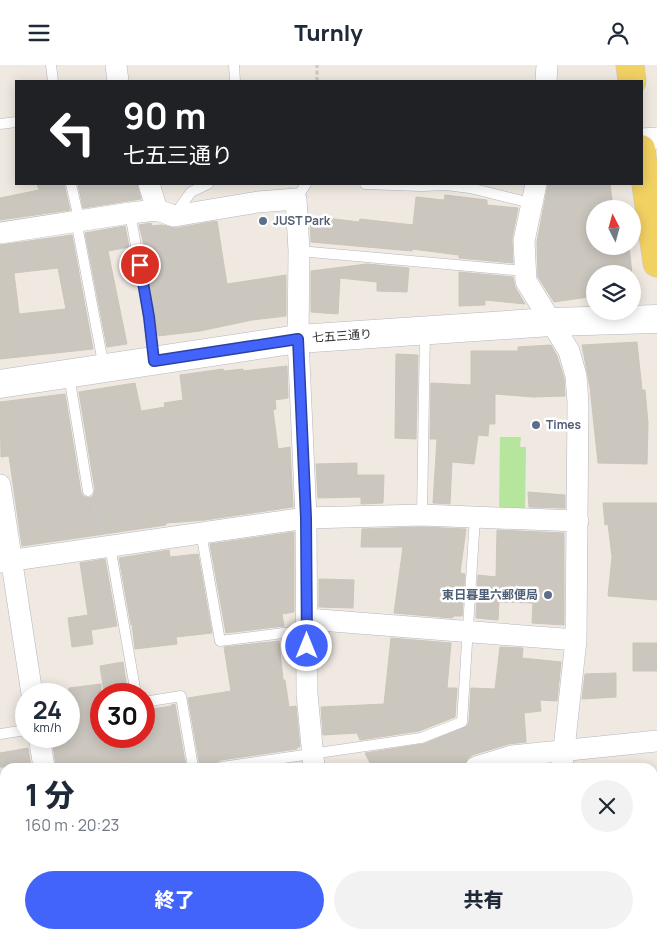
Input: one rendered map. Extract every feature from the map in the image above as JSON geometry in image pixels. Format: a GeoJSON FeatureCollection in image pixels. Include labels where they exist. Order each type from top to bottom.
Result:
{"type":"FeatureCollection","features":[{"type":"Feature","properties":{"kind":"main road"},"geometry":{"type":"LineString","coordinates":[[630,65],[632,80]]}},
{"type":"Feature","properties":{"kind":"main road"},"geometry":{"type":"LineString","coordinates":[[643,163],[657,263]]}},
{"type":"Feature","properties":{"kind":"street"},"geometry":{"type":"LineString","coordinates":[[116,65],[118,80]]}},
{"type":"Feature","properties":{"kind":"street"},"geometry":{"type":"LineString","coordinates":[[546,80],[547,65]]}},
{"type":"Feature","properties":{"kind":"street"},"geometry":{"type":"LineString","coordinates":[[643,139],[657,138]]}},
{"type":"Feature","properties":{"kind":"street"},"geometry":{"type":"LineString","coordinates":[[150,185],[166,213]]}},
{"type":"Feature","properties":{"kind":"street"},"geometry":{"type":"LineString","coordinates":[[0,233],[130,213],[166,213],[258,203],[301,191],[298,339],[306,518],[307,694],[313,760]]}},
{"type":"Feature","properties":{"kind":"street"},"geometry":{"type":"LineString","coordinates":[[534,194],[524,241],[526,281],[569,351],[576,376],[579,444],[576,640],[562,759]]}},
{"type":"Feature","properties":{"kind":"street","name":"七五三通り"},"geometry":{"type":"LineString","coordinates":[[0,384],[298,339],[551,322],[657,319]]}},
{"type":"Feature","properties":{"kind":"street"},"geometry":{"type":"LineString","coordinates":[[0,485],[6,562],[30,683]]}},
{"type":"Feature","properties":{"kind":"street"},"geometry":{"type":"LineString","coordinates":[[6,562],[306,518],[422,515],[578,521]]}},
{"type":"Feature","properties":{"kind":"street"},"geometry":{"type":"LineString","coordinates":[[307,624],[467,631],[576,640]]}},
{"type":"Feature","properties":{"kind":"street"},"geometry":{"type":"LineString","coordinates":[[489,763],[512,756],[562,759],[657,741]]}},
{"type":"Feature","properties":{"kind":"street"},"geometry":{"type":"LineString","coordinates":[[41,748],[43,763]]}},
{"type":"Feature","properties":{"kind":"lane"},"geometry":{"type":"LineString","coordinates":[[51,65],[53,80]]}},
{"type":"Feature","properties":{"kind":"lane"},"geometry":{"type":"LineString","coordinates":[[234,65],[236,80]]}},
{"type":"Feature","properties":{"kind":"lane"},"geometry":{"type":"LineString","coordinates":[[0,124],[15,122]]}},
{"type":"Feature","properties":{"kind":"lane"},"geometry":{"type":"LineString","coordinates":[[71,185],[104,369]]}},
{"type":"Feature","properties":{"kind":"lane"},"geometry":{"type":"LineString","coordinates":[[166,213],[191,192],[206,185]]}},
{"type":"Feature","properties":{"kind":"lane"},"geometry":{"type":"LineString","coordinates":[[394,185],[446,185],[534,194]]}},
{"type":"Feature","properties":{"kind":"lane"},"geometry":{"type":"LineString","coordinates":[[130,213],[149,317],[154,361]]}},
{"type":"Feature","properties":{"kind":"lane"},"geometry":{"type":"LineString","coordinates":[[299,251],[525,271]]}},
{"type":"Feature","properties":{"kind":"lane"},"geometry":{"type":"LineString","coordinates":[[422,515],[425,330]]}},
{"type":"Feature","properties":{"kind":"lane"},"geometry":{"type":"LineString","coordinates":[[69,374],[88,491]]}},
{"type":"Feature","properties":{"kind":"lane"},"geometry":{"type":"LineString","coordinates":[[274,763],[313,760],[421,738],[462,722],[475,517]]}},
{"type":"Feature","properties":{"kind":"lane"},"geometry":{"type":"LineString","coordinates":[[201,532],[220,641],[307,624]]}},
{"type":"Feature","properties":{"kind":"lane"},"geometry":{"type":"LineString","coordinates":[[106,546],[134,683]]}},
{"type":"Feature","properties":{"kind":"lane"},"geometry":{"type":"LineString","coordinates":[[155,700],[181,696],[191,763]]}},
{"type":"Feature","properties":{"kind":"lane"},"geometry":{"type":"LineString","coordinates":[[0,734],[15,732]]}},
{"type":"Feature","properties":{"kind":"path"},"geometry":{"type":"LineString","coordinates":[[317,65],[317,80]]}},
{"type":"Feature","properties":{"kind":"path"},"geometry":{"type":"LineString","coordinates":[[88,491],[92,492],[106,546]]}},
{"type":"Feature","properties":{"kind":"green space"},"geometry":{"type":"Polygon","coordinates":[[[500,437],[521,437],[520,447],[526,447],[525,513],[499,513],[500,437]]]}},
{"type":"Feature","properties":{"kind":"building"},"geometry":{"type":"Polygon","coordinates":[[[37,185],[64,185],[70,210],[0,220],[0,198],[39,190],[37,185]]]}},
{"type":"Feature","properties":{"kind":"building"},"geometry":{"type":"Polygon","coordinates":[[[78,185],[137,185],[141,199],[83,208],[78,185]]]}},
{"type":"Feature","properties":{"kind":"building"},"geometry":{"type":"Polygon","coordinates":[[[548,185],[610,185],[612,200],[586,200],[586,255],[630,255],[631,265],[586,265],[586,297],[554,302],[538,277],[537,242],[548,185]]]}},
{"type":"Feature","properties":{"kind":"building"},"geometry":{"type":"Polygon","coordinates":[[[445,195],[487,200],[487,205],[518,208],[512,239],[513,263],[459,258],[459,255],[412,249],[412,251],[311,242],[310,216],[359,222],[360,219],[413,225],[416,197],[444,200],[445,195]]]}},
{"type":"Feature","properties":{"kind":"building"},"geometry":{"type":"Polygon","coordinates":[[[217,221],[227,284],[286,275],[286,316],[252,320],[200,331],[158,336],[144,245],[139,225],[151,223],[152,226],[162,225],[176,228],[217,221]]]}},
{"type":"Feature","properties":{"kind":"building"},"geometry":{"type":"Polygon","coordinates":[[[125,226],[129,247],[108,251],[127,344],[107,347],[85,233],[125,226]]]}},
{"type":"Feature","properties":{"kind":"building"},"geometry":{"type":"Polygon","coordinates":[[[72,235],[93,349],[0,359],[0,245],[72,235]],[[58,268],[14,273],[19,314],[66,309],[58,268]]]}},
{"type":"Feature","properties":{"kind":"building"},"geometry":{"type":"Polygon","coordinates":[[[367,264],[409,268],[407,292],[377,291],[377,282],[340,278],[338,314],[311,312],[311,271],[367,264]]]}},
{"type":"Feature","properties":{"kind":"building"},"geometry":{"type":"Polygon","coordinates":[[[459,272],[513,277],[515,287],[525,304],[485,300],[485,305],[459,306],[459,272]]]}},
{"type":"Feature","properties":{"kind":"building"},"geometry":{"type":"Polygon","coordinates":[[[637,342],[642,390],[645,390],[648,423],[647,464],[598,463],[590,387],[582,345],[637,342]]]}},
{"type":"Feature","properties":{"kind":"building"},"geometry":{"type":"Polygon","coordinates":[[[551,345],[557,356],[564,378],[565,396],[533,397],[495,394],[495,424],[489,424],[488,436],[478,435],[474,464],[452,462],[450,504],[433,503],[437,439],[430,439],[431,383],[471,385],[471,351],[518,351],[518,347],[551,345]]]}},
{"type":"Feature","properties":{"kind":"building"},"geometry":{"type":"Polygon","coordinates":[[[396,354],[418,355],[416,439],[395,438],[396,354]]]}},
{"type":"Feature","properties":{"kind":"building"},"geometry":{"type":"Polygon","coordinates":[[[287,366],[288,398],[275,400],[276,409],[273,410],[278,449],[290,447],[293,507],[205,520],[166,523],[166,525],[22,546],[9,456],[1,457],[0,402],[65,394],[81,492],[83,496],[89,498],[93,496],[95,490],[79,392],[135,383],[141,411],[165,407],[164,403],[183,400],[180,375],[223,369],[224,371],[243,369],[243,371],[287,366]]]}},
{"type":"Feature","properties":{"kind":"building"},"geometry":{"type":"Polygon","coordinates":[[[357,463],[357,475],[384,475],[383,503],[361,504],[361,497],[318,498],[316,464],[357,463]]]}},
{"type":"Feature","properties":{"kind":"building"},"geometry":{"type":"Polygon","coordinates":[[[528,492],[565,495],[565,508],[529,507],[528,492]]]}},
{"type":"Feature","properties":{"kind":"building"},"geometry":{"type":"Polygon","coordinates":[[[603,503],[657,503],[657,600],[608,596],[612,557],[608,524],[605,525],[603,503]]]}},
{"type":"Feature","properties":{"kind":"building"},"geometry":{"type":"Polygon","coordinates":[[[422,527],[466,529],[460,573],[465,574],[462,616],[454,616],[452,618],[394,613],[403,547],[361,547],[362,529],[422,527]]]}},
{"type":"Feature","properties":{"kind":"building"},"geometry":{"type":"Polygon","coordinates":[[[497,530],[564,533],[564,625],[532,623],[533,603],[499,602],[498,620],[476,618],[478,575],[496,577],[497,530]]]}},
{"type":"Feature","properties":{"kind":"building"},"geometry":{"type":"Polygon","coordinates":[[[294,532],[294,612],[282,614],[284,626],[226,633],[210,544],[294,532]]]}},
{"type":"Feature","properties":{"kind":"building"},"geometry":{"type":"Polygon","coordinates":[[[169,550],[170,557],[198,554],[212,633],[176,637],[177,644],[135,649],[119,558],[169,550]]]}},
{"type":"Feature","properties":{"kind":"building"},"geometry":{"type":"Polygon","coordinates":[[[105,559],[117,626],[91,630],[93,644],[72,647],[68,618],[88,615],[80,563],[105,559]]]}},
{"type":"Feature","properties":{"kind":"building"},"geometry":{"type":"Polygon","coordinates":[[[319,579],[354,580],[353,608],[319,607],[319,579]]]}},
{"type":"Feature","properties":{"kind":"building"},"geometry":{"type":"Polygon","coordinates":[[[391,638],[451,643],[447,688],[457,688],[455,717],[419,731],[360,740],[357,733],[323,735],[321,707],[384,704],[391,638]]]}},
{"type":"Feature","properties":{"kind":"building"},"geometry":{"type":"Polygon","coordinates":[[[279,641],[283,680],[285,680],[289,707],[296,706],[300,747],[221,760],[217,763],[199,763],[188,698],[231,691],[224,647],[279,641]]]}},
{"type":"Feature","properties":{"kind":"building"},"geometry":{"type":"Polygon","coordinates":[[[633,643],[657,643],[657,671],[633,671],[633,643]]]}},
{"type":"Feature","properties":{"kind":"building"},"geometry":{"type":"Polygon","coordinates":[[[500,647],[523,648],[522,658],[561,662],[557,701],[540,700],[541,711],[524,713],[526,742],[509,744],[472,755],[466,763],[370,763],[365,753],[423,744],[467,726],[469,722],[471,688],[495,689],[500,647]]]}},
{"type":"Feature","properties":{"kind":"building"},"geometry":{"type":"Polygon","coordinates":[[[123,662],[126,683],[103,683],[100,666],[123,662]]]}},
{"type":"Feature","properties":{"kind":"building"},"geometry":{"type":"Polygon","coordinates":[[[616,673],[616,697],[582,699],[585,674],[616,673]]]}},
{"type":"Feature","properties":{"kind":"building"},"geometry":{"type":"Polygon","coordinates":[[[90,685],[90,748],[155,748],[155,708],[175,704],[185,763],[55,763],[54,748],[80,748],[80,687],[90,685]]]}},
{"type":"Feature","properties":{"kind":"building"},"geometry":{"type":"Polygon","coordinates":[[[28,748],[30,763],[0,763],[0,753],[28,748]]]}},
{"type":"Feature","properties":{"kind":"place","name":"JUST Park"},"geometry":{"type":"Point","coordinates":[263,221]}},
{"type":"Feature","properties":{"kind":"place","name":"Times"},"geometry":{"type":"Point","coordinates":[536,425]}},
{"type":"Feature","properties":{"kind":"place","name":"東日暮里六郵便局"},"geometry":{"type":"Point","coordinates":[548,595]}},
{"type":"Feature","properties":{"kind":"route"},"geometry":{"type":"LineString","coordinates":[[140,265],[154,361],[298,339],[306,518],[307,646]]}}]}
